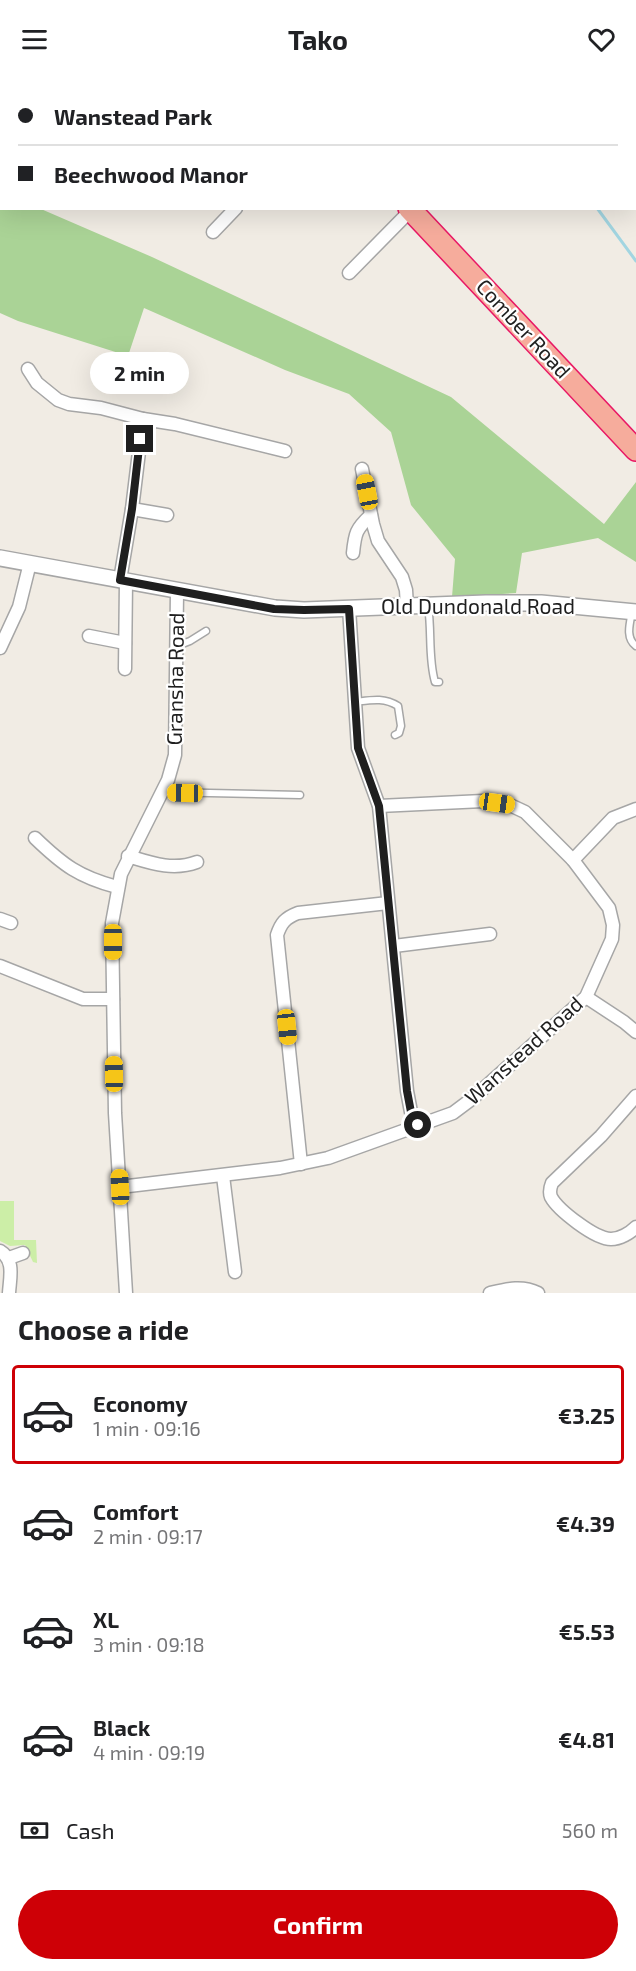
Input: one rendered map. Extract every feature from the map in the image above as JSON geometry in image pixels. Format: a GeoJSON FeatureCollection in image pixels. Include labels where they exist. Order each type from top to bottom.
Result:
{"type":"FeatureCollection","features":[{"type":"Feature","properties":{"kind":"highway","name":"Comber Road"},"geometry":{"type":"LineString","coordinates":[[411,210],[636,450]]}},
{"type":"Feature","properties":{"kind":"street"},"geometry":{"type":"LineString","coordinates":[[213,232],[234,210]]}},
{"type":"Feature","properties":{"kind":"street"},"geometry":{"type":"LineString","coordinates":[[349,273],[409,210]]}},
{"type":"Feature","properties":{"kind":"street"},"geometry":{"type":"LineString","coordinates":[[28,369],[37,383],[58,400],[69,404],[102,408],[142,419],[175,424],[285,452]]}},
{"type":"Feature","properties":{"kind":"street"},"geometry":{"type":"LineString","coordinates":[[125,669],[123,580],[142,419]]}},
{"type":"Feature","properties":{"kind":"street"},"geometry":{"type":"LineString","coordinates":[[362,469],[378,541],[402,577],[406,590],[407,607]]}},
{"type":"Feature","properties":{"kind":"street"},"geometry":{"type":"LineString","coordinates":[[132,509],[166,515]]}},
{"type":"Feature","properties":{"kind":"street"},"geometry":{"type":"LineString","coordinates":[[353,553],[357,527],[371,515]]}},
{"type":"Feature","properties":{"kind":"street","name":"Old Dundonald Road"},"geometry":{"type":"LineString","coordinates":[[0,558],[274,609],[541,603],[634,612]]}},
{"type":"Feature","properties":{"kind":"street"},"geometry":{"type":"LineString","coordinates":[[0,648],[19,607],[30,563]]}},
{"type":"Feature","properties":{"kind":"street","name":"Gransha Road"},"geometry":{"type":"LineString","coordinates":[[126,1293],[115,1103],[112,922],[117,887],[128,856],[162,792],[172,770],[175,755],[177,591]]}},
{"type":"Feature","properties":{"kind":"street"},"geometry":{"type":"LineString","coordinates":[[349,609],[358,748],[379,806],[407,1091],[411,1112],[418,1125]]}},
{"type":"Feature","properties":{"kind":"street"},"geometry":{"type":"LineString","coordinates":[[89,636],[125,643]]}},
{"type":"Feature","properties":{"kind":"street","name":"Wanstead Road"},"geometry":{"type":"LineString","coordinates":[[120,1187],[223,1176],[328,1158],[453,1113],[586,997],[612,939],[613,925],[609,908],[573,860],[525,812],[510,805],[483,801],[379,806]]}},
{"type":"Feature","properties":{"kind":"street"},"geometry":{"type":"LineString","coordinates":[[573,860],[613,818],[636,809]]}},
{"type":"Feature","properties":{"kind":"street"},"geometry":{"type":"LineString","coordinates":[[35,838],[73,871],[117,887]]}},
{"type":"Feature","properties":{"kind":"street"},"geometry":{"type":"LineString","coordinates":[[128,856],[174,867],[197,862]]}},
{"type":"Feature","properties":{"kind":"street"},"geometry":{"type":"LineString","coordinates":[[301,1164],[277,935],[280,924],[288,917],[298,913],[388,903]]}},
{"type":"Feature","properties":{"kind":"street"},"geometry":{"type":"LineString","coordinates":[[394,946],[490,934]]}},
{"type":"Feature","properties":{"kind":"street"},"geometry":{"type":"LineString","coordinates":[[0,966],[83,999],[113,999]]}},
{"type":"Feature","properties":{"kind":"street"},"geometry":{"type":"LineString","coordinates":[[586,997],[636,1032]]}},
{"type":"Feature","properties":{"kind":"street"},"geometry":{"type":"LineString","coordinates":[[636,1096],[601,1136],[552,1183],[549,1190],[551,1197],[568,1215],[598,1236],[610,1239],[622,1236],[636,1227]]}},
{"type":"Feature","properties":{"kind":"street"},"geometry":{"type":"LineString","coordinates":[[223,1176],[235,1272]]}},
{"type":"Feature","properties":{"kind":"street"},"geometry":{"type":"LineString","coordinates":[[9,1293],[11,1265],[4,1254],[23,1253]]}},
{"type":"Feature","properties":{"kind":"street"},"geometry":{"type":"LineString","coordinates":[[490,1293],[508,1288],[529,1289],[538,1293]]}},
{"type":"Feature","properties":{"kind":"lane"},"geometry":{"type":"LineString","coordinates":[[428,606],[432,672],[435,682],[439,682]]}},
{"type":"Feature","properties":{"kind":"lane"},"geometry":{"type":"LineString","coordinates":[[634,612],[630,638],[636,646]]}},
{"type":"Feature","properties":{"kind":"lane"},"geometry":{"type":"LineString","coordinates":[[177,646],[206,631]]}},
{"type":"Feature","properties":{"kind":"lane"},"geometry":{"type":"LineString","coordinates":[[355,702],[376,699],[389,701],[398,706],[401,726],[399,734],[395,735]]}},
{"type":"Feature","properties":{"kind":"lane"},"geometry":{"type":"LineString","coordinates":[[162,792],[300,795]]}},
{"type":"Feature","properties":{"kind":"green space"},"geometry":{"type":"Polygon","coordinates":[[[0,210],[43,210],[152,257],[451,397],[604,524],[636,482],[636,562],[598,538],[522,553],[516,593],[452,597],[455,559],[411,505],[391,432],[349,394],[285,370],[144,308],[128,356],[18,321],[0,313],[0,210]]]}},
{"type":"Feature","properties":{"kind":"green space"},"geometry":{"type":"Polygon","coordinates":[[[0,1201],[14,1201],[14,1240],[36,1240],[37,1263],[33,1262],[25,1245],[10,1246],[0,1241],[0,1201]]]}},
{"type":"Feature","properties":{"kind":"waterway"},"geometry":{"type":"LineString","coordinates":[[598,210],[636,261]]}},
{"type":"Feature","properties":{"kind":"route"},"geometry":{"type":"LineString","coordinates":[[140,439],[132,509],[120,580],[274,609],[349,609],[358,748],[379,806],[407,1091],[411,1112],[418,1125]]}}]}
